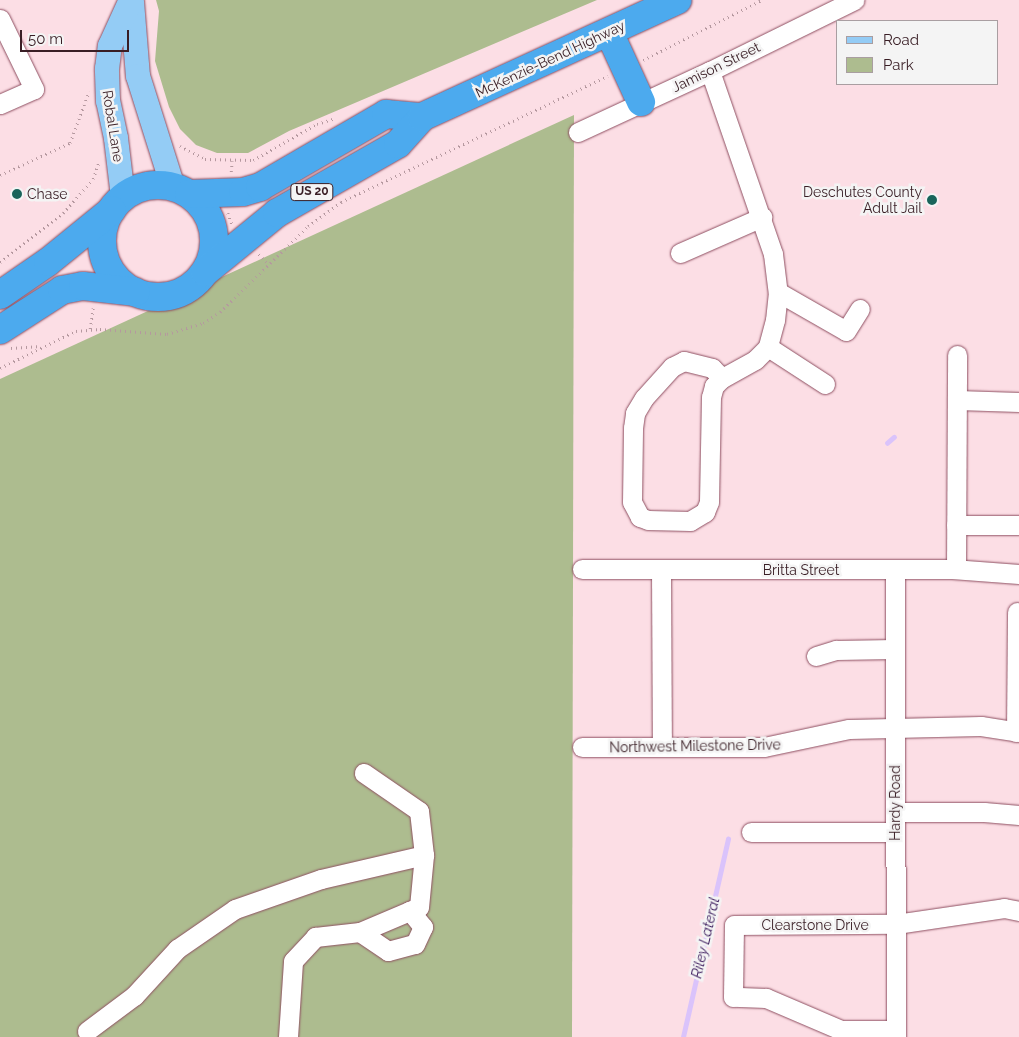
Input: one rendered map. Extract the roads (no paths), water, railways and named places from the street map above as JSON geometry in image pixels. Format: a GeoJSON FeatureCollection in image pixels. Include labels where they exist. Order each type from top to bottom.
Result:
{"type":"FeatureCollection","features":[{"type":"Feature","properties":{"kind":"highway","name":"McKenzie-Bend Highway"},"geometry":{"type":"LineString","coordinates":[[205,272],[277,213],[398,144],[422,117],[678,0]]}},
{"type":"Feature","properties":{"kind":"highway"},"geometry":{"type":"LineString","coordinates":[[609,32],[641,102]]}},
{"type":"Feature","properties":{"kind":"highway","name":"McKenzie-Bend Highway"},"geometry":{"type":"LineString","coordinates":[[181,190],[243,192],[260,187],[386,114],[422,117]]}},
{"type":"Feature","properties":{"kind":"highway"},"geometry":{"type":"LineString","coordinates":[[0,295],[48,262],[139,188],[156,185],[181,190],[202,206],[211,221],[214,239],[212,256],[205,272],[192,286],[174,295],[155,297],[136,292],[84,286],[62,290],[4,339]]}},
{"type":"Feature","properties":{"kind":"highway"},"geometry":{"type":"LineString","coordinates":[[118,204],[103,238],[108,266],[120,282],[136,292]]}},
{"type":"Feature","properties":{"kind":"main road","name":"Robal Lane"},"geometry":{"type":"LineString","coordinates":[[132,0],[138,76],[181,190]]}},
{"type":"Feature","properties":{"kind":"main road","name":"Robal Lane"},"geometry":{"type":"LineString","coordinates":[[118,204],[116,138],[108,101],[106,69],[110,46],[132,0]]}},
{"type":"Feature","properties":{"kind":"street","name":"Jamison Street"},"geometry":{"type":"LineString","coordinates":[[578,132],[710,72],[854,0]]}},
{"type":"Feature","properties":{"kind":"street"},"geometry":{"type":"LineString","coordinates":[[0,19],[34,89],[0,104]]}},
{"type":"Feature","properties":{"kind":"street"},"geometry":{"type":"LineString","coordinates":[[710,72],[762,217],[773,254],[778,292],[775,320],[768,347],[755,360],[722,378],[710,397],[709,502],[704,512],[690,521],[648,520],[640,517],[632,502],[635,413],[661,377],[684,361],[712,368],[722,378]]}},
{"type":"Feature","properties":{"kind":"street"},"geometry":{"type":"LineString","coordinates":[[680,253],[762,217]]}},
{"type":"Feature","properties":{"kind":"street"},"geometry":{"type":"LineString","coordinates":[[778,292],[846,331],[860,309]]}},
{"type":"Feature","properties":{"kind":"street"},"geometry":{"type":"LineString","coordinates":[[768,347],[825,384]]}},
{"type":"Feature","properties":{"kind":"street"},"geometry":{"type":"LineString","coordinates":[[956,569],[957,355]]}},
{"type":"Feature","properties":{"kind":"street"},"geometry":{"type":"LineString","coordinates":[[957,400],[1019,402]]}},
{"type":"Feature","properties":{"kind":"street"},"geometry":{"type":"LineString","coordinates":[[956,525],[1019,524]]}},
{"type":"Feature","properties":{"kind":"street","name":"Britta Street"},"geometry":{"type":"LineString","coordinates":[[582,569],[956,569],[1019,574]]}},
{"type":"Feature","properties":{"kind":"street"},"geometry":{"type":"LineString","coordinates":[[661,570],[662,747]]}},
{"type":"Feature","properties":{"kind":"street","name":"Hardy Road"},"geometry":{"type":"LineString","coordinates":[[895,570],[896,1034]]}},
{"type":"Feature","properties":{"kind":"street"},"geometry":{"type":"LineString","coordinates":[[1017,612],[1017,732]]}},
{"type":"Feature","properties":{"kind":"street"},"geometry":{"type":"LineString","coordinates":[[816,656],[836,650],[894,650]]}},
{"type":"Feature","properties":{"kind":"street","name":"Northwest Milestone Drive"},"geometry":{"type":"LineString","coordinates":[[582,747],[764,747],[781,746],[825,732],[981,726],[1017,732]]}},
{"type":"Feature","properties":{"kind":"street"},"geometry":{"type":"LineString","coordinates":[[288,1037],[294,961],[315,937],[360,932],[419,907],[424,855],[419,810],[364,773]]}},
{"type":"Feature","properties":{"kind":"street"},"geometry":{"type":"LineString","coordinates":[[895,812],[984,812],[1019,815]]}},
{"type":"Feature","properties":{"kind":"street"},"geometry":{"type":"LineString","coordinates":[[751,832],[895,832]]}},
{"type":"Feature","properties":{"kind":"street"},"geometry":{"type":"LineString","coordinates":[[87,1032],[134,996],[177,949],[235,909],[321,879],[424,855]]}},
{"type":"Feature","properties":{"kind":"street","name":"Clearstone Drive"},"geometry":{"type":"LineString","coordinates":[[896,1034],[841,1030],[766,998],[733,997],[734,925],[896,924],[1004,908],[1019,911]]}},
{"type":"Feature","properties":{"kind":"street"},"geometry":{"type":"LineString","coordinates":[[360,932],[388,951],[415,944],[423,928],[410,911]]}},
{"type":"Feature","properties":{"kind":"waterway","name":"Riley Lateral"},"geometry":{"type":"LineString","coordinates":[[887,443],[894,437]]}},
{"type":"Feature","properties":{"kind":"waterway","name":"Riley Lateral"},"geometry":{"type":"LineString","coordinates":[[683,1037],[728,839]]}},
{"type":"Feature","properties":{"kind":"place","name":"Chase"},"geometry":{"type":"Point","coordinates":[17,194]}},
{"type":"Feature","properties":{"kind":"place","name":"Deschutes County Adult Jail"},"geometry":{"type":"Point","coordinates":[932,200]}}]}
